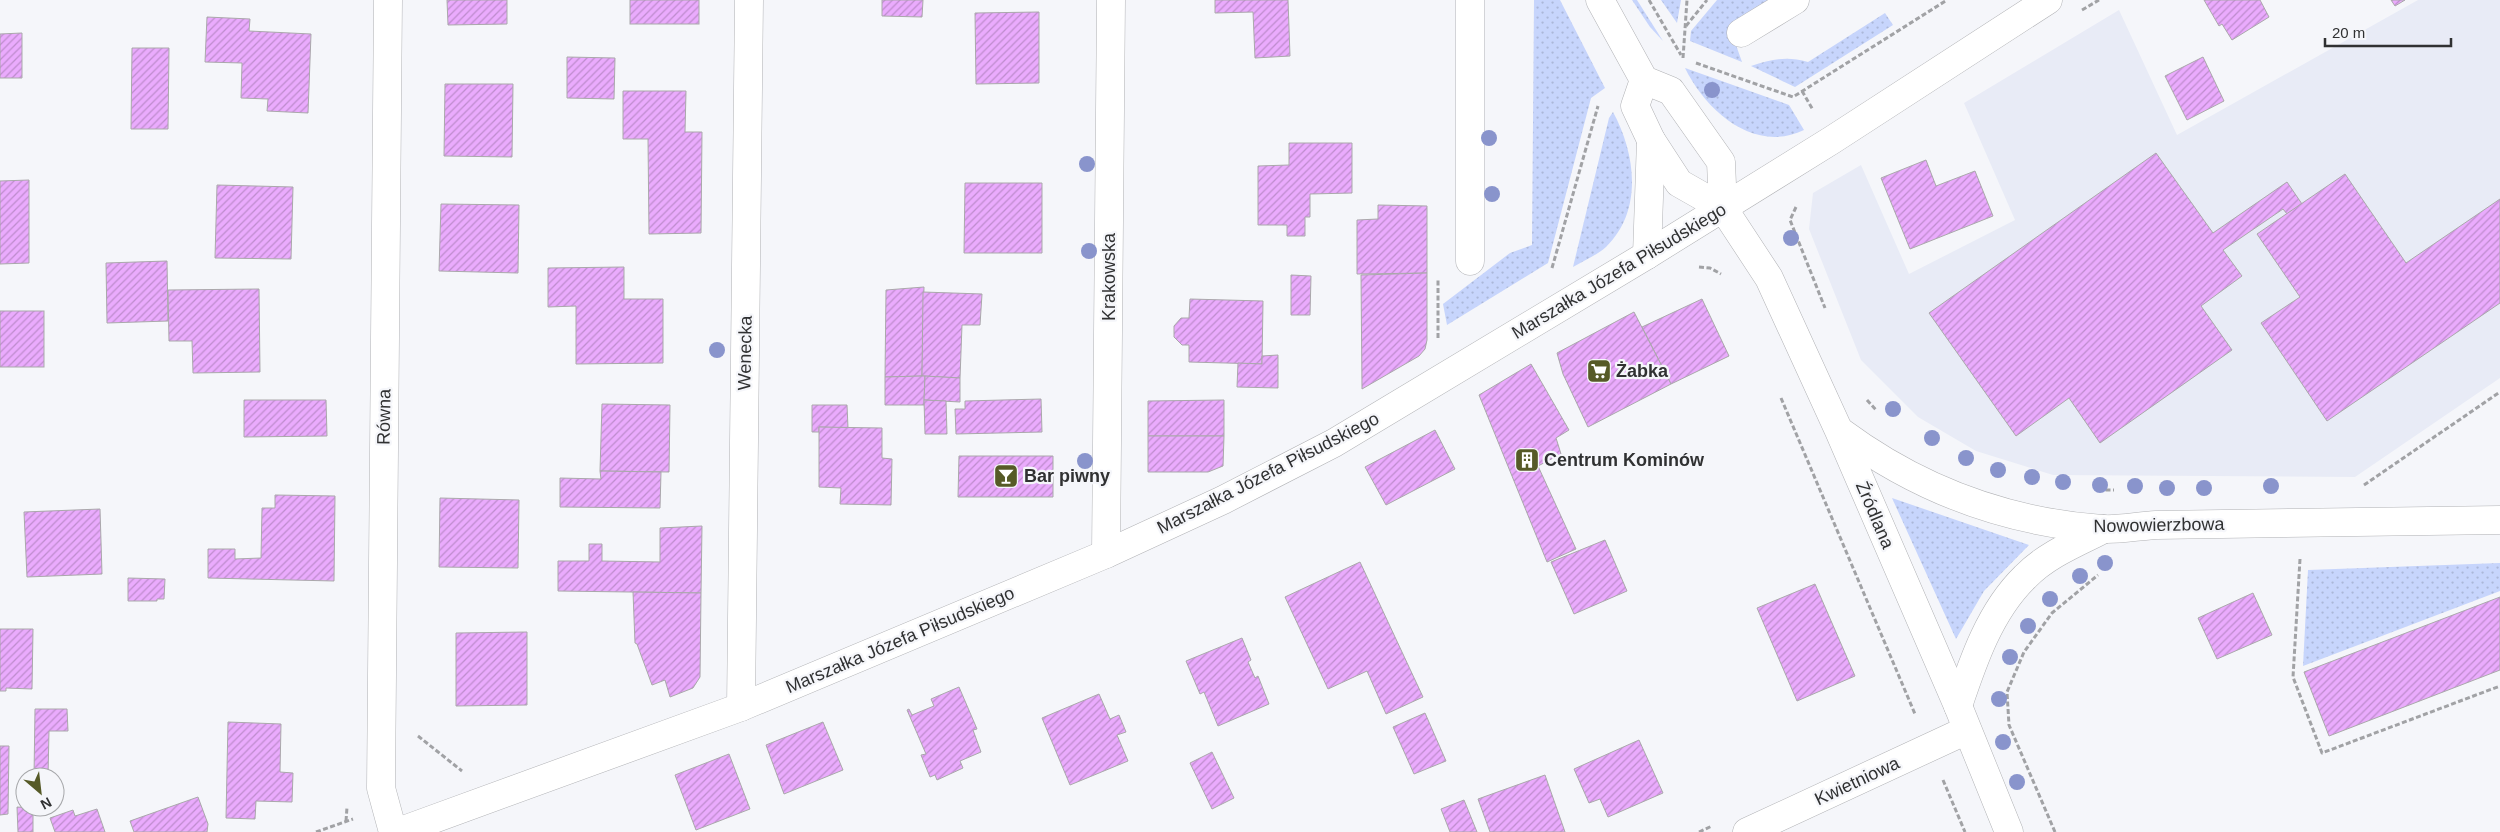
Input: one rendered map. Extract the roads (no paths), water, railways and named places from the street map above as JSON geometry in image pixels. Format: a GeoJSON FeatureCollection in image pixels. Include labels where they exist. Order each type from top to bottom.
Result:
{"type":"FeatureCollection","features":[{"type":"Feature","properties":{"kind":"street","name":"Równa"},"geometry":{"type":"LineString","coordinates":[[388,0],[381,788],[392,832]]}},
{"type":"Feature","properties":{"kind":"street","name":"Wenecka"},"geometry":{"type":"LineString","coordinates":[[741,707],[749,0]]}},
{"type":"Feature","properties":{"kind":"street","name":"Krakowska"},"geometry":{"type":"LineString","coordinates":[[1106,554],[1111,0]]}},
{"type":"Feature","properties":{"kind":"street"},"geometry":{"type":"LineString","coordinates":[[1470,0],[1470,260]]}},
{"type":"Feature","properties":{"kind":"street"},"geometry":{"type":"LineString","coordinates":[[1600,0],[1644,80],[1671,90],[1721,162],[1723,208]]}},
{"type":"Feature","properties":{"kind":"street"},"geometry":{"type":"LineString","coordinates":[[1741,33],[1795,0]]}},
{"type":"Feature","properties":{"kind":"street","name":"Marszałka Józefa Piłsudskiego"},"geometry":{"type":"LineString","coordinates":[[398,832],[741,707],[1106,554],[1223,500],[1334,443],[1647,255],[1832,140],[2048,0]]}},
{"type":"Feature","properties":{"kind":"street"},"geometry":{"type":"LineString","coordinates":[[1644,80],[1635,106],[1651,140],[1679,183],[1723,208]]}},
{"type":"Feature","properties":{"kind":"street"},"geometry":{"type":"LineString","coordinates":[[1647,255],[1651,140]]}},
{"type":"Feature","properties":{"kind":"street","name":"Źródlana"},"geometry":{"type":"LineString","coordinates":[[1723,208],[1769,278],[1840,431],[2009,832]]}},
{"type":"Feature","properties":{"kind":"street","name":"Nowowierzbowa"},"geometry":{"type":"LineString","coordinates":[[1840,431],[1894,468],[1990,509],[2018,516],[2104,529],[2166,525],[2500,520]]}},
{"type":"Feature","properties":{"kind":"street"},"geometry":{"type":"LineString","coordinates":[[1962,718],[1974,660],[1994,618],[2008,597],[2024,577],[2042,563],[2062,550],[2104,529]]}},
{"type":"Feature","properties":{"kind":"street","name":"Kwietniowa"},"geometry":{"type":"LineString","coordinates":[[1747,832],[1929,747],[1962,718]]}},
{"type":"Feature","properties":{"kind":"place","name":"Żabka"},"geometry":{"type":"Point","coordinates":[1599,371]}},
{"type":"Feature","properties":{"kind":"place","name":"Centrum Kominów"},"geometry":{"type":"Point","coordinates":[1527,460]}},
{"type":"Feature","properties":{"kind":"place","name":"Bar piwny"},"geometry":{"type":"Point","coordinates":[1006,476]}}]}
